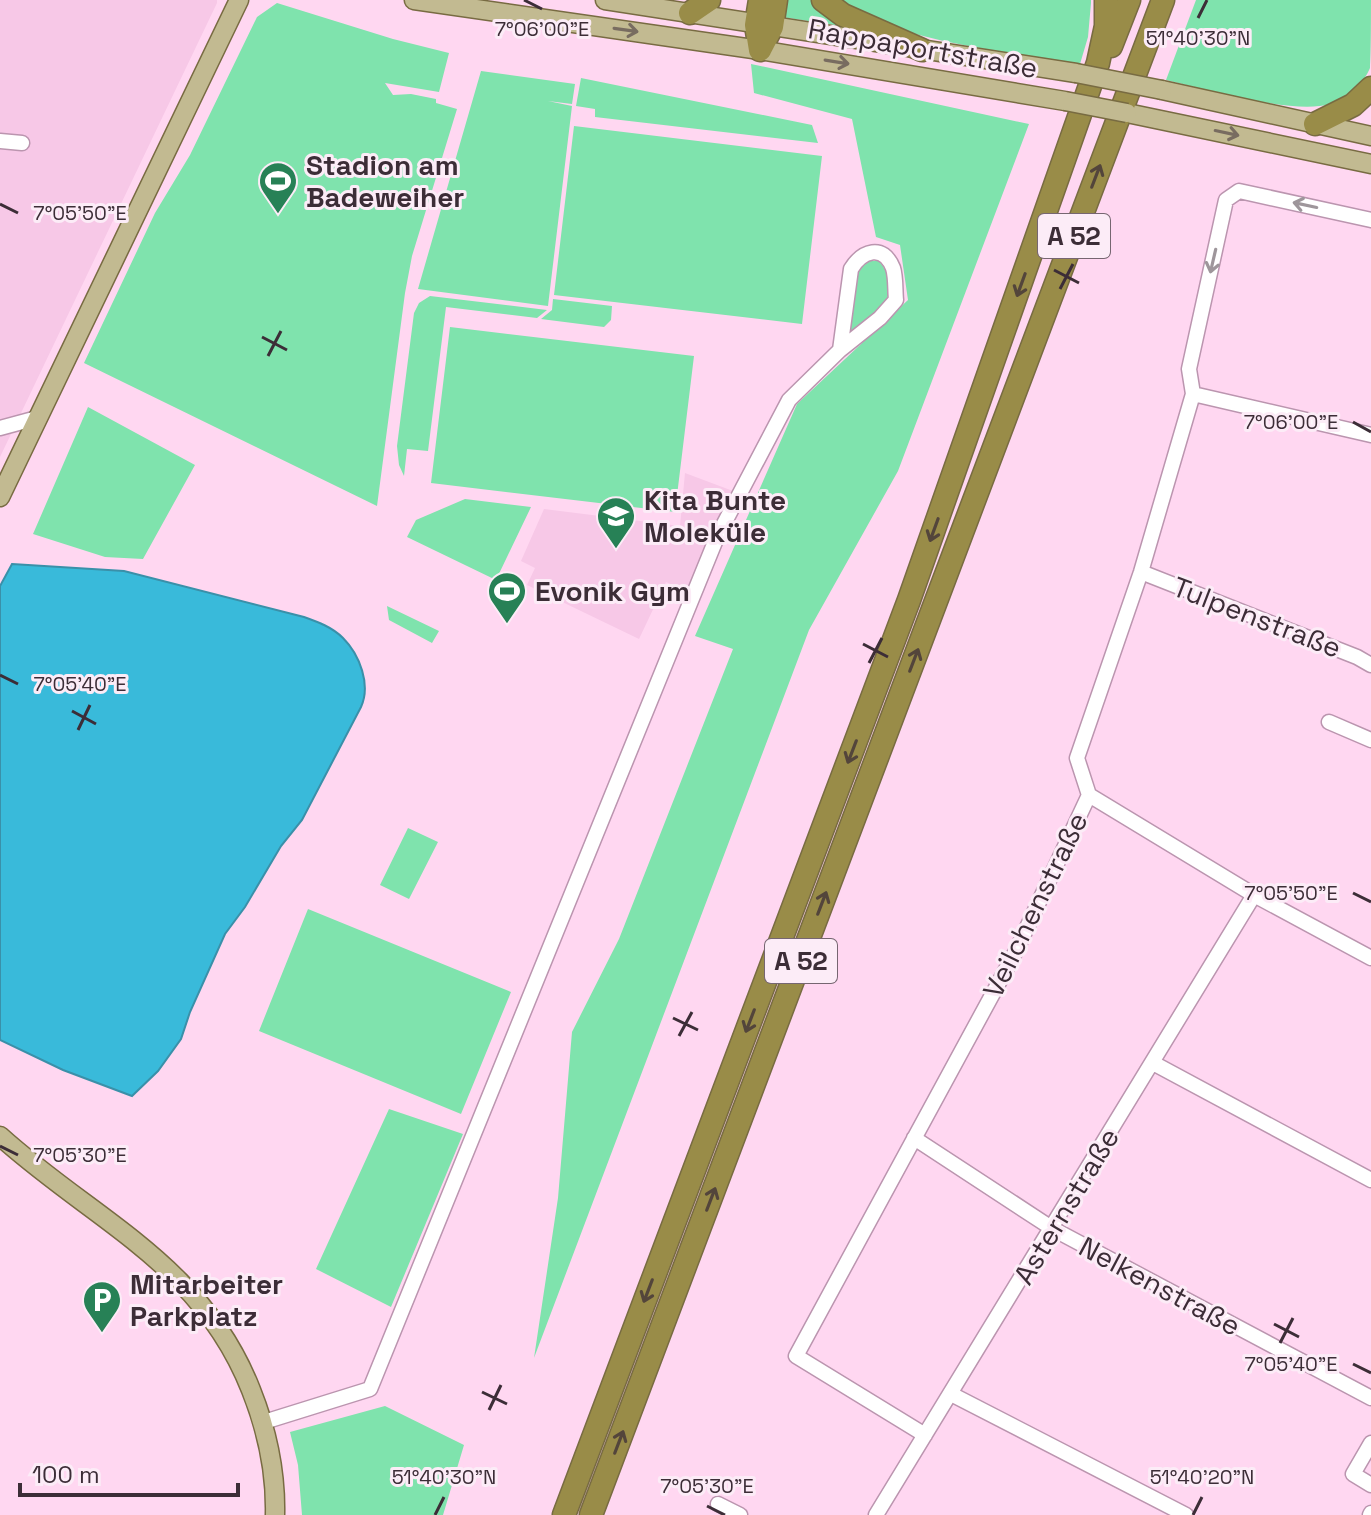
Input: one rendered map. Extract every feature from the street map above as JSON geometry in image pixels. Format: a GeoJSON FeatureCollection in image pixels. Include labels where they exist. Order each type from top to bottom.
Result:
{"type":"FeatureCollection","features":[{"type":"Feature","properties":{"kind":"highway"},"geometry":{"type":"LineString","coordinates":[[760,0],[764,26]]}},
{"type":"Feature","properties":{"kind":"highway"},"geometry":{"type":"LineString","coordinates":[[760,50],[764,26],[776,0]]}},
{"type":"Feature","properties":{"kind":"highway"},"geometry":{"type":"LineString","coordinates":[[823,0],[843,15],[922,50]]}},
{"type":"Feature","properties":{"kind":"highway"},"geometry":{"type":"LineString","coordinates":[[1066,159],[1098,63],[1106,26],[1106,0]]}},
{"type":"Feature","properties":{"kind":"highway","name":"A 52"},"geometry":{"type":"LineString","coordinates":[[564,1515],[909,600],[1066,159],[1129,0]]}},
{"type":"Feature","properties":{"kind":"highway","name":"A 52"},"geometry":{"type":"LineString","coordinates":[[591,1515],[1163,0]]}},
{"type":"Feature","properties":{"kind":"highway"},"geometry":{"type":"LineString","coordinates":[[1138,66],[1165,30],[1179,0]]}},
{"type":"Feature","properties":{"kind":"highway"},"geometry":{"type":"LineString","coordinates":[[1315,124],[1353,105],[1371,88]]}},
{"type":"Feature","properties":{"kind":"main road"},"geometry":{"type":"LineString","coordinates":[[0,497],[7,467],[29,421],[239,0]]}},
{"type":"Feature","properties":{"kind":"main road","name":"Rappaportstraße"},"geometry":{"type":"LineString","coordinates":[[414,0],[760,50],[1065,101],[1371,164]]}},
{"type":"Feature","properties":{"kind":"main road","name":"Rappaportstraße"},"geometry":{"type":"LineString","coordinates":[[605,0],[700,7],[764,26],[1076,73],[1371,136]]}},
{"type":"Feature","properties":{"kind":"main road"},"geometry":{"type":"LineString","coordinates":[[0,1136],[141,1246],[186,1286],[225,1336],[264,1422],[275,1515]]}},
{"type":"Feature","properties":{"kind":"street"},"geometry":{"type":"LineString","coordinates":[[0,141],[22,143]]}},
{"type":"Feature","properties":{"kind":"street","name":"Veilchenstraße"},"geometry":{"type":"LineString","coordinates":[[925,1435],[796,1356],[1016,951],[1089,795],[1077,758],[1141,572],[1193,394],[1189,369],[1226,200],[1239,191],[1371,220]]}},
{"type":"Feature","properties":{"kind":"street"},"geometry":{"type":"LineString","coordinates":[[264,1422],[370,1389],[717,537],[789,400],[896,300],[894,270],[886,258],[876,251],[866,252],[851,269],[840,350]]}},
{"type":"Feature","properties":{"kind":"street"},"geometry":{"type":"LineString","coordinates":[[1193,394],[1371,435]]}},
{"type":"Feature","properties":{"kind":"street"},"geometry":{"type":"LineString","coordinates":[[0,428],[29,421]]}},
{"type":"Feature","properties":{"kind":"street"},"geometry":{"type":"LineString","coordinates":[[0,436],[29,421]]}},
{"type":"Feature","properties":{"kind":"street","name":"Tulpenstraße"},"geometry":{"type":"LineString","coordinates":[[1141,572],[1371,665]]}},
{"type":"Feature","properties":{"kind":"street"},"geometry":{"type":"LineString","coordinates":[[1329,722],[1371,740]]}},
{"type":"Feature","properties":{"kind":"street"},"geometry":{"type":"LineString","coordinates":[[1089,795],[1254,895],[1371,958]]}},
{"type":"Feature","properties":{"kind":"street","name":"Asternstraße"},"geometry":{"type":"LineString","coordinates":[[876,1515],[1254,895]]}},
{"type":"Feature","properties":{"kind":"street"},"geometry":{"type":"LineString","coordinates":[[1153,1063],[1371,1180]]}},
{"type":"Feature","properties":{"kind":"street","name":"Nelkenstraße"},"geometry":{"type":"LineString","coordinates":[[914,1138],[1053,1229],[1371,1398]]}},
{"type":"Feature","properties":{"kind":"street"},"geometry":{"type":"LineString","coordinates":[[951,1394],[1186,1515]]}},
{"type":"Feature","properties":{"kind":"street"},"geometry":{"type":"LineString","coordinates":[[1371,1443],[1353,1474],[1371,1485]]}},
{"type":"Feature","properties":{"kind":"street"},"geometry":{"type":"LineString","coordinates":[[718,1504],[740,1515]]}},
{"type":"Feature","properties":{"kind":"shaded area"},"geometry":{"type":"Polygon","coordinates":[[[0,0],[217,0],[217,3],[0,457],[0,0]]]}},
{"type":"Feature","properties":{"kind":"shaded area","name":"Kita Bunte Moleküle"},"geometry":{"type":"Polygon","coordinates":[[[685,473],[733,491],[686,591],[666,582],[639,639],[527,585],[535,568],[521,561],[544,509],[680,526],[685,473]]]}},
{"type":"Feature","properties":{"kind":"green space"},"geometry":{"type":"Polygon","coordinates":[[[783,0],[811,0],[841,26],[782,17],[783,0]]]}},
{"type":"Feature","properties":{"kind":"green space"},"geometry":{"type":"Polygon","coordinates":[[[841,0],[1091,0],[1091,3],[1088,37],[1080,64],[921,36],[863,14],[841,0]]]}},
{"type":"Feature","properties":{"kind":"green space"},"geometry":{"type":"Polygon","coordinates":[[[1196,0],[1371,0],[1370,68],[1348,95],[1330,104],[1314,106],[1249,100],[1166,80],[1196,0]]]}},
{"type":"Feature","properties":{"kind":"green space"},"geometry":{"type":"Polygon","coordinates":[[[277,3],[449,53],[439,92],[385,83],[393,95],[411,94],[436,99],[436,103],[457,109],[412,256],[377,506],[84,363],[155,213],[190,155],[257,17],[277,3]]]}},
{"type":"Feature","properties":{"kind":"green space"},"geometry":{"type":"Polygon","coordinates":[[[751,64],[1029,124],[898,471],[809,630],[534,1358],[558,1198],[572,1032],[619,939],[733,649],[695,636],[797,404],[908,300],[900,245],[876,237],[852,119],[754,93],[751,64]]]}},
{"type":"Feature","properties":{"kind":"green space"},"geometry":{"type":"Polygon","coordinates":[[[481,71],[575,84],[572,104],[548,101],[572,106],[548,306],[418,289],[481,71]]]}},
{"type":"Feature","properties":{"kind":"green space"},"geometry":{"type":"Polygon","coordinates":[[[581,78],[812,125],[818,143],[595,117],[595,109],[576,106],[581,78]]]}},
{"type":"Feature","properties":{"kind":"green space"},"geometry":{"type":"Polygon","coordinates":[[[574,126],[822,156],[802,324],[554,295],[574,126]]]}},
{"type":"Feature","properties":{"kind":"green space"},"geometry":{"type":"Polygon","coordinates":[[[870,261],[879,261],[887,273],[889,294],[884,304],[848,336],[854,284],[857,274],[870,261]]]}},
{"type":"Feature","properties":{"kind":"green space"},"geometry":{"type":"Polygon","coordinates":[[[430,296],[547,310],[537,318],[446,307],[428,451],[407,449],[404,476],[397,446],[414,313],[419,303],[430,296]]]}},
{"type":"Feature","properties":{"kind":"green space"},"geometry":{"type":"Polygon","coordinates":[[[553,299],[612,306],[611,320],[604,327],[541,319],[552,310],[553,299]]]}},
{"type":"Feature","properties":{"kind":"green space"},"geometry":{"type":"Polygon","coordinates":[[[450,327],[694,356],[675,512],[431,483],[450,327]]]}},
{"type":"Feature","properties":{"kind":"green space"},"geometry":{"type":"Polygon","coordinates":[[[88,407],[195,465],[143,559],[105,557],[33,534],[88,407]]]}},
{"type":"Feature","properties":{"kind":"green space"},"geometry":{"type":"Polygon","coordinates":[[[465,499],[531,507],[496,580],[407,537],[416,520],[465,499]]]}},
{"type":"Feature","properties":{"kind":"green space"},"geometry":{"type":"Polygon","coordinates":[[[387,606],[439,631],[432,643],[389,620],[387,606]]]}},
{"type":"Feature","properties":{"kind":"green space"},"geometry":{"type":"Polygon","coordinates":[[[408,828],[438,842],[409,899],[380,885],[408,828]]]}},
{"type":"Feature","properties":{"kind":"green space"},"geometry":{"type":"Polygon","coordinates":[[[308,909],[511,992],[461,1114],[259,1031],[308,909]]]}},
{"type":"Feature","properties":{"kind":"green space"},"geometry":{"type":"Polygon","coordinates":[[[389,1109],[463,1134],[391,1307],[316,1269],[389,1109]]]}},
{"type":"Feature","properties":{"kind":"green space"},"geometry":{"type":"Polygon","coordinates":[[[385,1406],[464,1445],[443,1515],[302,1515],[298,1465],[290,1432],[385,1406]]]}},
{"type":"Feature","properties":{"kind":"water"},"geometry":{"type":"Polygon","coordinates":[[[12,564],[124,571],[304,617],[330,628],[343,638],[362,671],[365,689],[361,707],[302,820],[281,846],[225,934],[181,1039],[158,1071],[132,1096],[63,1070],[0,1040],[0,586],[12,564]]]}},
{"type":"Feature","properties":{"kind":"place","name":"Stadion am Badeweiher"},"geometry":{"type":"Point","coordinates":[278,215]}},
{"type":"Feature","properties":{"kind":"place","name":"Kita Bunte Moleküle"},"geometry":{"type":"Point","coordinates":[616,550]}},
{"type":"Feature","properties":{"kind":"place","name":"Evonik Gym"},"geometry":{"type":"Point","coordinates":[507,625]}},
{"type":"Feature","properties":{"kind":"place","name":"Mitarbeiter Parkplatz"},"geometry":{"type":"Point","coordinates":[102,1334]}}]}
